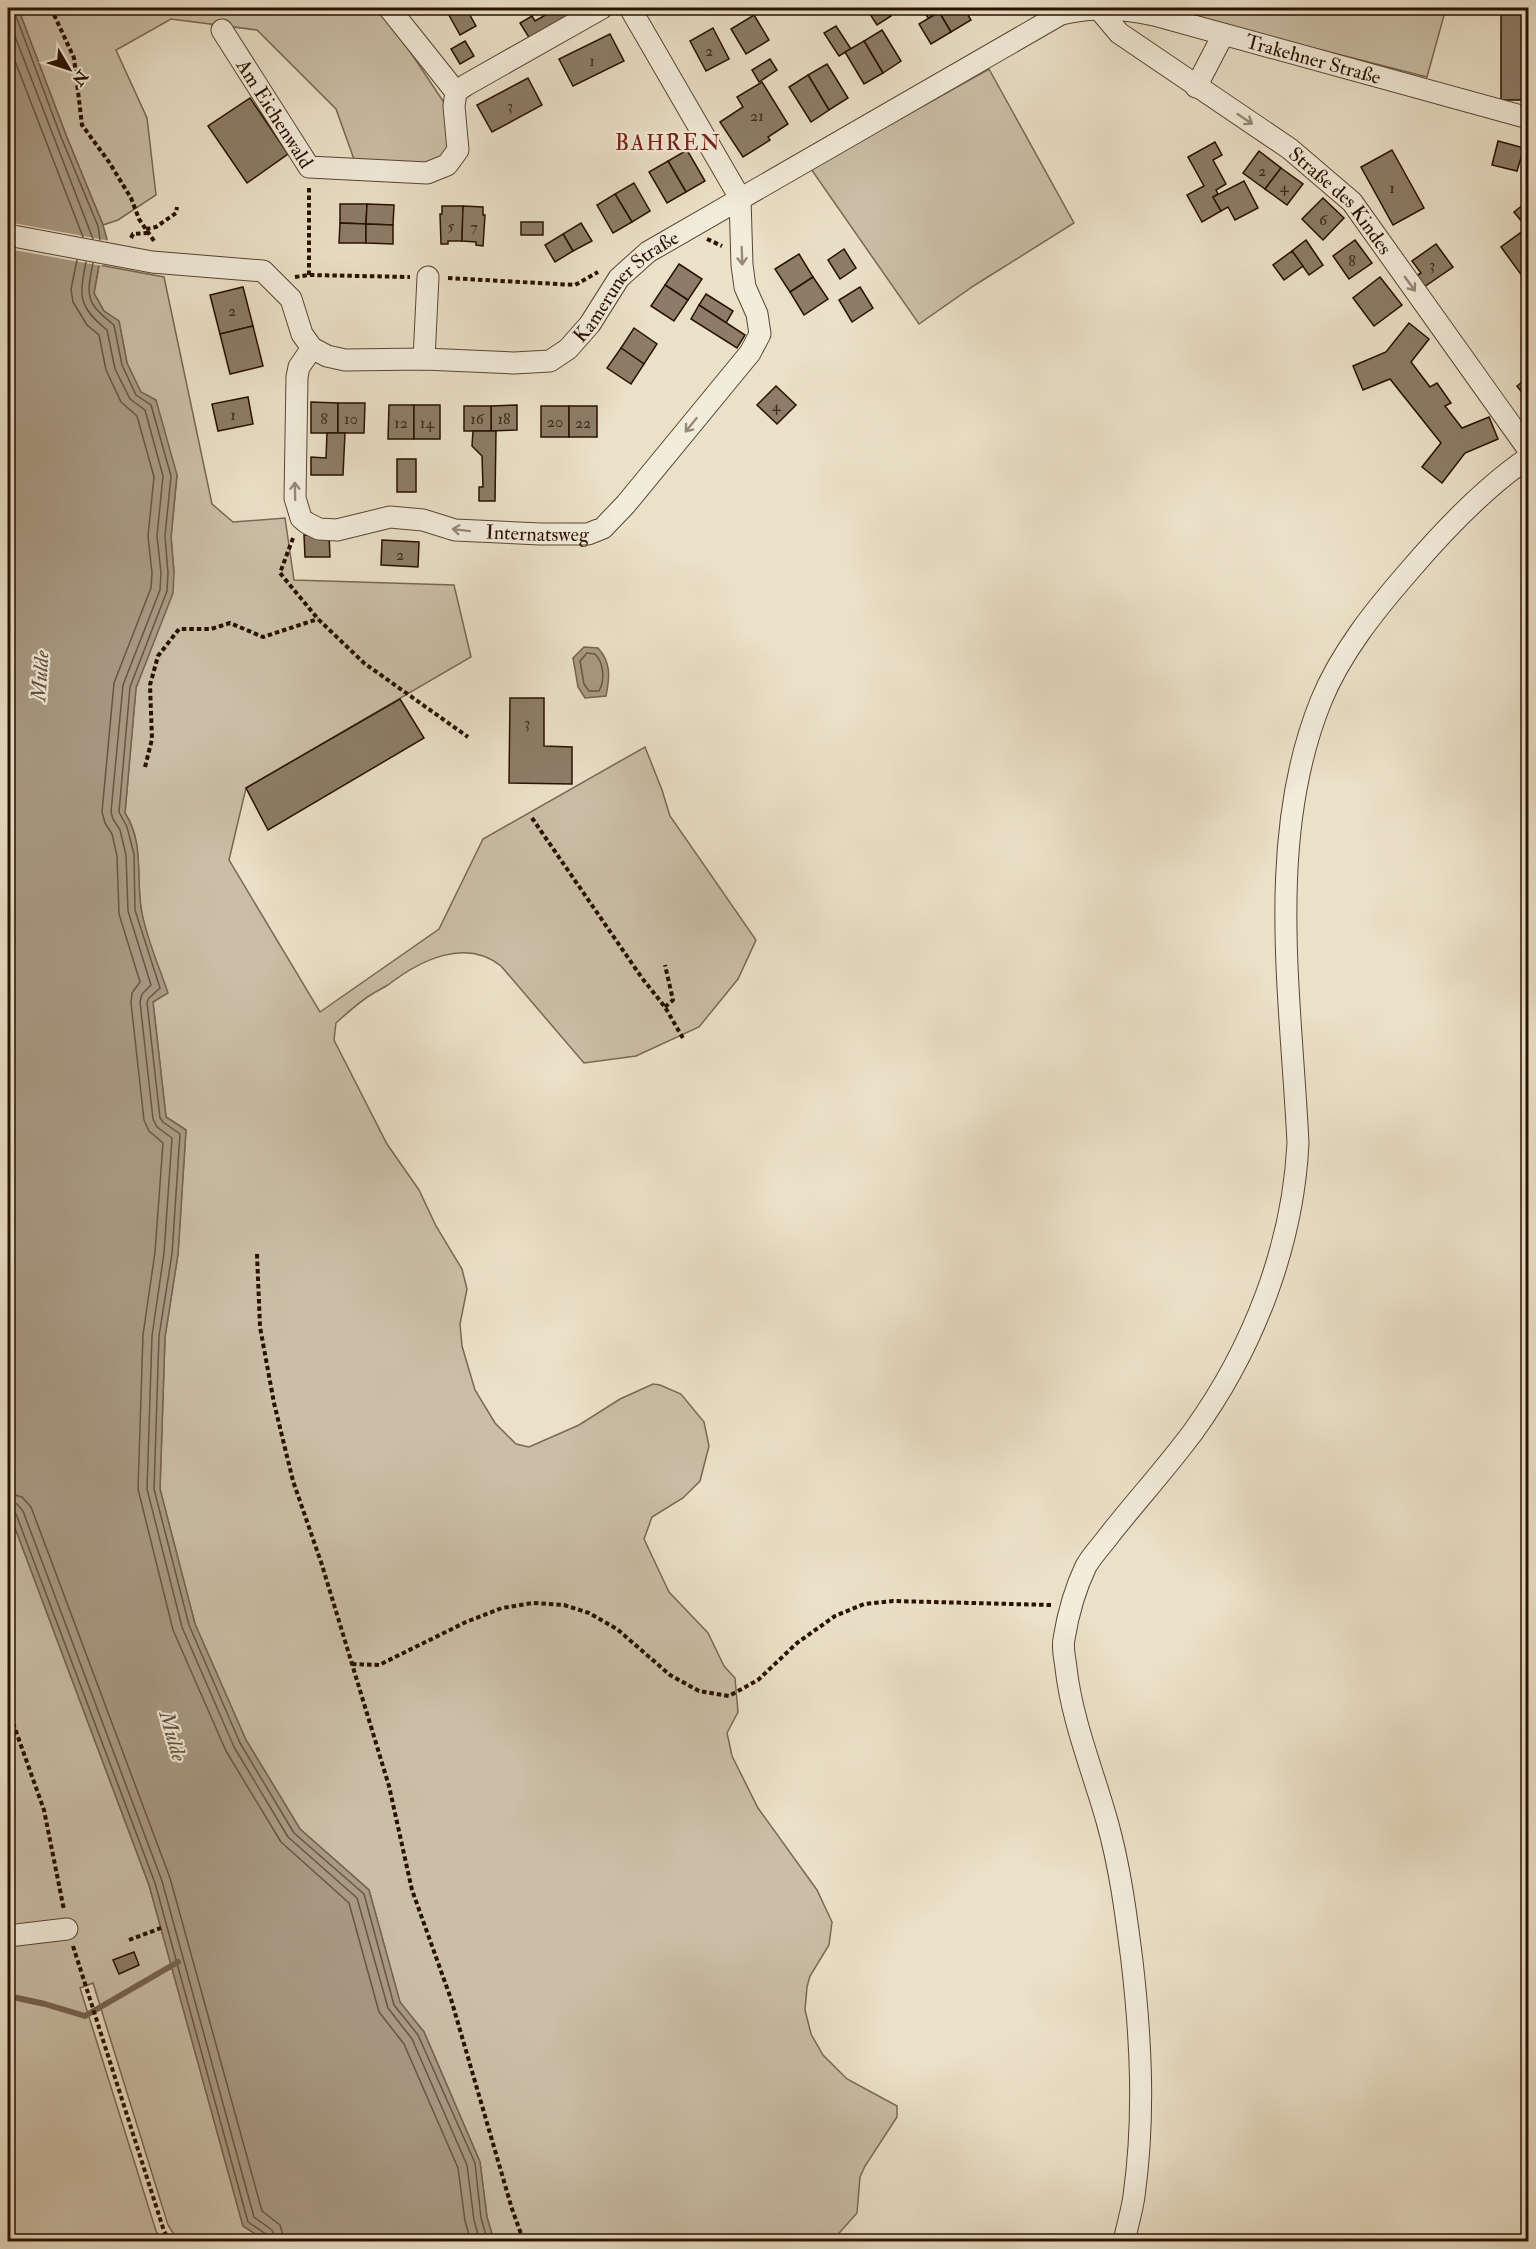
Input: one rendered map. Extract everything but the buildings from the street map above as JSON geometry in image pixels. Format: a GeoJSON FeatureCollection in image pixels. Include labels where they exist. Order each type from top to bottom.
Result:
{"type":"FeatureCollection","features":[{"type":"Feature","properties":{"kind":"street"},"geometry":{"type":"LineString","coordinates":[[389,8],[456,92],[602,8]]}},
{"type":"Feature","properties":{"kind":"street"},"geometry":{"type":"LineString","coordinates":[[630,8],[740,198]]}},
{"type":"Feature","properties":{"kind":"street","name":"Kameruner Straße"},"geometry":{"type":"LineString","coordinates":[[312,348],[327,356],[345,360],[424,359],[514,363],[550,361],[568,349],[590,324],[619,278],[648,252],[1061,14],[1080,9],[1098,8]]}},
{"type":"Feature","properties":{"kind":"street","name":"Trakehner Straße"},"geometry":{"type":"LineString","coordinates":[[1098,8],[1131,10],[1528,118]]}},
{"type":"Feature","properties":{"kind":"street","name":"Straße des Kindes"},"geometry":{"type":"LineString","coordinates":[[1098,8],[1119,33],[1290,149],[1352,202],[1528,449]]}},
{"type":"Feature","properties":{"kind":"street","name":"Am Eichenwald"},"geometry":{"type":"LineString","coordinates":[[222,30],[309,167],[427,173],[447,165],[458,150],[454,106],[456,92]]}},
{"type":"Feature","properties":{"kind":"street"},"geometry":{"type":"LineString","coordinates":[[1196,87],[1223,34]]}},
{"type":"Feature","properties":{"kind":"street","name":"Internatsweg"},"geometry":{"type":"LineString","coordinates":[[301,518],[319,529],[337,530],[390,517],[423,520],[455,530],[495,533],[588,534],[603,528],[626,504],[750,353],[760,334],[757,314],[745,287],[740,198]]}},
{"type":"Feature","properties":{"kind":"street"},"geometry":{"type":"LineString","coordinates":[[8,235],[160,262],[263,271],[291,299],[302,334],[312,348],[300,367],[297,377],[295,498],[301,518]]}},
{"type":"Feature","properties":{"kind":"street"},"geometry":{"type":"LineString","coordinates":[[424,359],[428,277]]}},
{"type":"Feature","properties":{"kind":"street"},"geometry":{"type":"LineString","coordinates":[[1124,2241],[1134,2198],[1139,2149],[1142,2095],[1139,2019],[1122,1885],[1108,1823],[1068,1684],[1063,1644],[1070,1606],[1087,1564],[1191,1435],[1212,1405],[1252,1332],[1291,1210],[1298,1143],[1285,912],[1289,834],[1305,749],[1321,700],[1345,654],[1386,598],[1437,538],[1502,476],[1528,458]]}},
{"type":"Feature","properties":{"kind":"street"},"geometry":{"type":"LineString","coordinates":[[8,1936],[67,1929]]}},
{"type":"Feature","properties":{"kind":"path"},"geometry":{"type":"LineString","coordinates":[[51,8],[74,58],[81,125],[109,162],[146,229],[160,262]]}},
{"type":"Feature","properties":{"kind":"path"},"geometry":{"type":"LineString","coordinates":[[309,167],[309,275],[428,277],[575,285],[603,269]]}},
{"type":"Feature","properties":{"kind":"path"},"geometry":{"type":"LineString","coordinates":[[146,229],[156,227],[169,218],[176,213],[177,207]]}},
{"type":"Feature","properties":{"kind":"path"},"geometry":{"type":"LineString","coordinates":[[697,223],[709,241],[729,248],[742,245]]}},
{"type":"Feature","properties":{"kind":"path"},"geometry":{"type":"LineString","coordinates":[[301,518],[280,573],[318,620],[364,663],[468,737]]}},
{"type":"Feature","properties":{"kind":"path"},"geometry":{"type":"LineString","coordinates":[[145,767],[152,739],[150,685],[158,656],[179,629],[211,629],[230,623],[263,637],[318,620]]}},
{"type":"Feature","properties":{"kind":"path"},"geometry":{"type":"LineString","coordinates":[[532,818],[664,1007],[684,1040]]}},
{"type":"Feature","properties":{"kind":"path"},"geometry":{"type":"LineString","coordinates":[[664,1007],[673,1000],[665,965]]}},
{"type":"Feature","properties":{"kind":"path"},"geometry":{"type":"LineString","coordinates":[[257,1254],[260,1327],[292,1481],[322,1565],[389,1786],[412,1890],[451,1999],[512,2210],[524,2241]]}},
{"type":"Feature","properties":{"kind":"path"},"geometry":{"type":"LineString","coordinates":[[352,1664],[379,1665],[466,1622],[502,1608],[533,1603],[564,1605],[589,1613],[617,1629],[670,1675],[699,1691],[729,1696],[758,1680],[797,1643],[835,1616],[864,1604],[893,1601],[1070,1606]]}},
{"type":"Feature","properties":{"kind":"path"},"geometry":{"type":"LineString","coordinates":[[8,1709],[44,1810],[67,1929],[164,2231],[170,2241]]}},
{"type":"Feature","properties":{"kind":"path"},"geometry":{"type":"LineString","coordinates":[[129,1940],[161,1928]]}},
{"type":"Feature","properties":{"kind":"shaded area"},"geometry":{"type":"Polygon","coordinates":[[[18,8],[381,8],[449,110],[450,141],[442,159],[420,166],[355,162],[336,109],[257,30],[171,19],[116,50],[147,118],[156,195],[118,220],[103,225],[18,8]]]}},
{"type":"Feature","properties":{"kind":"shaded area"},"geometry":{"type":"Polygon","coordinates":[[[1157,8],[1446,8],[1427,77],[1157,8]]]}},
{"type":"Feature","properties":{"kind":"shaded area"},"geometry":{"type":"Polygon","coordinates":[[[989,69],[1074,223],[975,285],[919,324],[811,169],[989,69]]]}},
{"type":"Feature","properties":{"kind":"shaded area"},"geometry":{"type":"Polygon","coordinates":[[[99,265],[164,277],[212,504],[233,522],[285,518],[294,580],[454,585],[471,657],[246,788],[229,860],[320,1012],[439,929],[483,839],[645,747],[670,816],[756,940],[738,979],[699,1027],[636,1056],[584,1063],[501,966],[473,953],[443,956],[400,976],[362,1000],[336,1023],[334,1040],[387,1144],[419,1190],[436,1226],[462,1269],[467,1289],[460,1324],[462,1346],[475,1390],[495,1423],[516,1444],[529,1447],[579,1425],[620,1399],[653,1384],[681,1394],[704,1422],[709,1446],[700,1481],[683,1498],[652,1517],[644,1539],[669,1592],[708,1633],[724,1666],[735,1678],[738,1712],[727,1733],[732,1756],[758,1808],[817,1890],[832,1922],[829,1945],[810,1976],[807,1987],[805,2010],[811,2034],[823,2055],[847,2079],[897,2106],[897,2117],[860,2177],[857,2213],[832,2241],[494,2241],[487,2217],[480,2162],[424,2032],[400,2003],[369,1890],[300,1829],[246,1740],[195,1624],[160,1489],[165,1337],[178,1254],[186,1130],[166,1117],[153,1002],[167,993],[143,918],[137,847],[131,824],[125,813],[136,688],[174,573],[171,537],[177,475],[127,363],[119,322],[104,311],[94,293],[99,265]]]}},
{"type":"Feature","properties":{"kind":"shaded area"},"geometry":{"type":"Polygon","coordinates":[[[8,1509],[149,1885],[243,2226],[266,2241],[178,2241],[168,2225],[93,1983],[80,1988],[156,2231],[162,2241],[8,2241],[8,1509]]]}},
{"type":"Feature","properties":{"kind":"water","name":"Mulde"},"geometry":{"type":"Polygon","coordinates":[[[8,8],[18,8],[103,225],[107,239],[94,293],[104,311],[119,321],[127,363],[141,392],[156,400],[177,475],[171,537],[173,593],[136,688],[125,813],[131,824],[137,847],[143,918],[168,993],[153,1002],[166,1117],[186,1130],[178,1254],[165,1337],[160,1489],[195,1624],[246,1740],[300,1829],[369,1890],[400,2002],[424,2032],[480,2162],[487,2217],[494,2241],[266,2241],[243,2226],[149,1885],[8,1509],[8,8]]]}},
{"type":"Feature","properties":{"kind":"water"},"geometry":{"type":"Polygon","coordinates":[[[584,647],[598,648],[605,659],[609,676],[606,696],[585,698],[578,687],[573,658],[584,647]]]}},
{"type":"Feature","properties":{"kind":"pier"},"geometry":{"type":"Polygon","coordinates":[[[8,222],[110,241],[102,266],[8,249],[8,222]]]}},
{"type":"Feature","properties":{"kind":"waterway"},"geometry":{"type":"LineString","coordinates":[[8,1996],[85,2016],[178,1962]]}},
{"type":"Feature","properties":{"kind":"district","name":"BAHREN"},"geometry":{"type":"Point","coordinates":[668,142]}}]}
